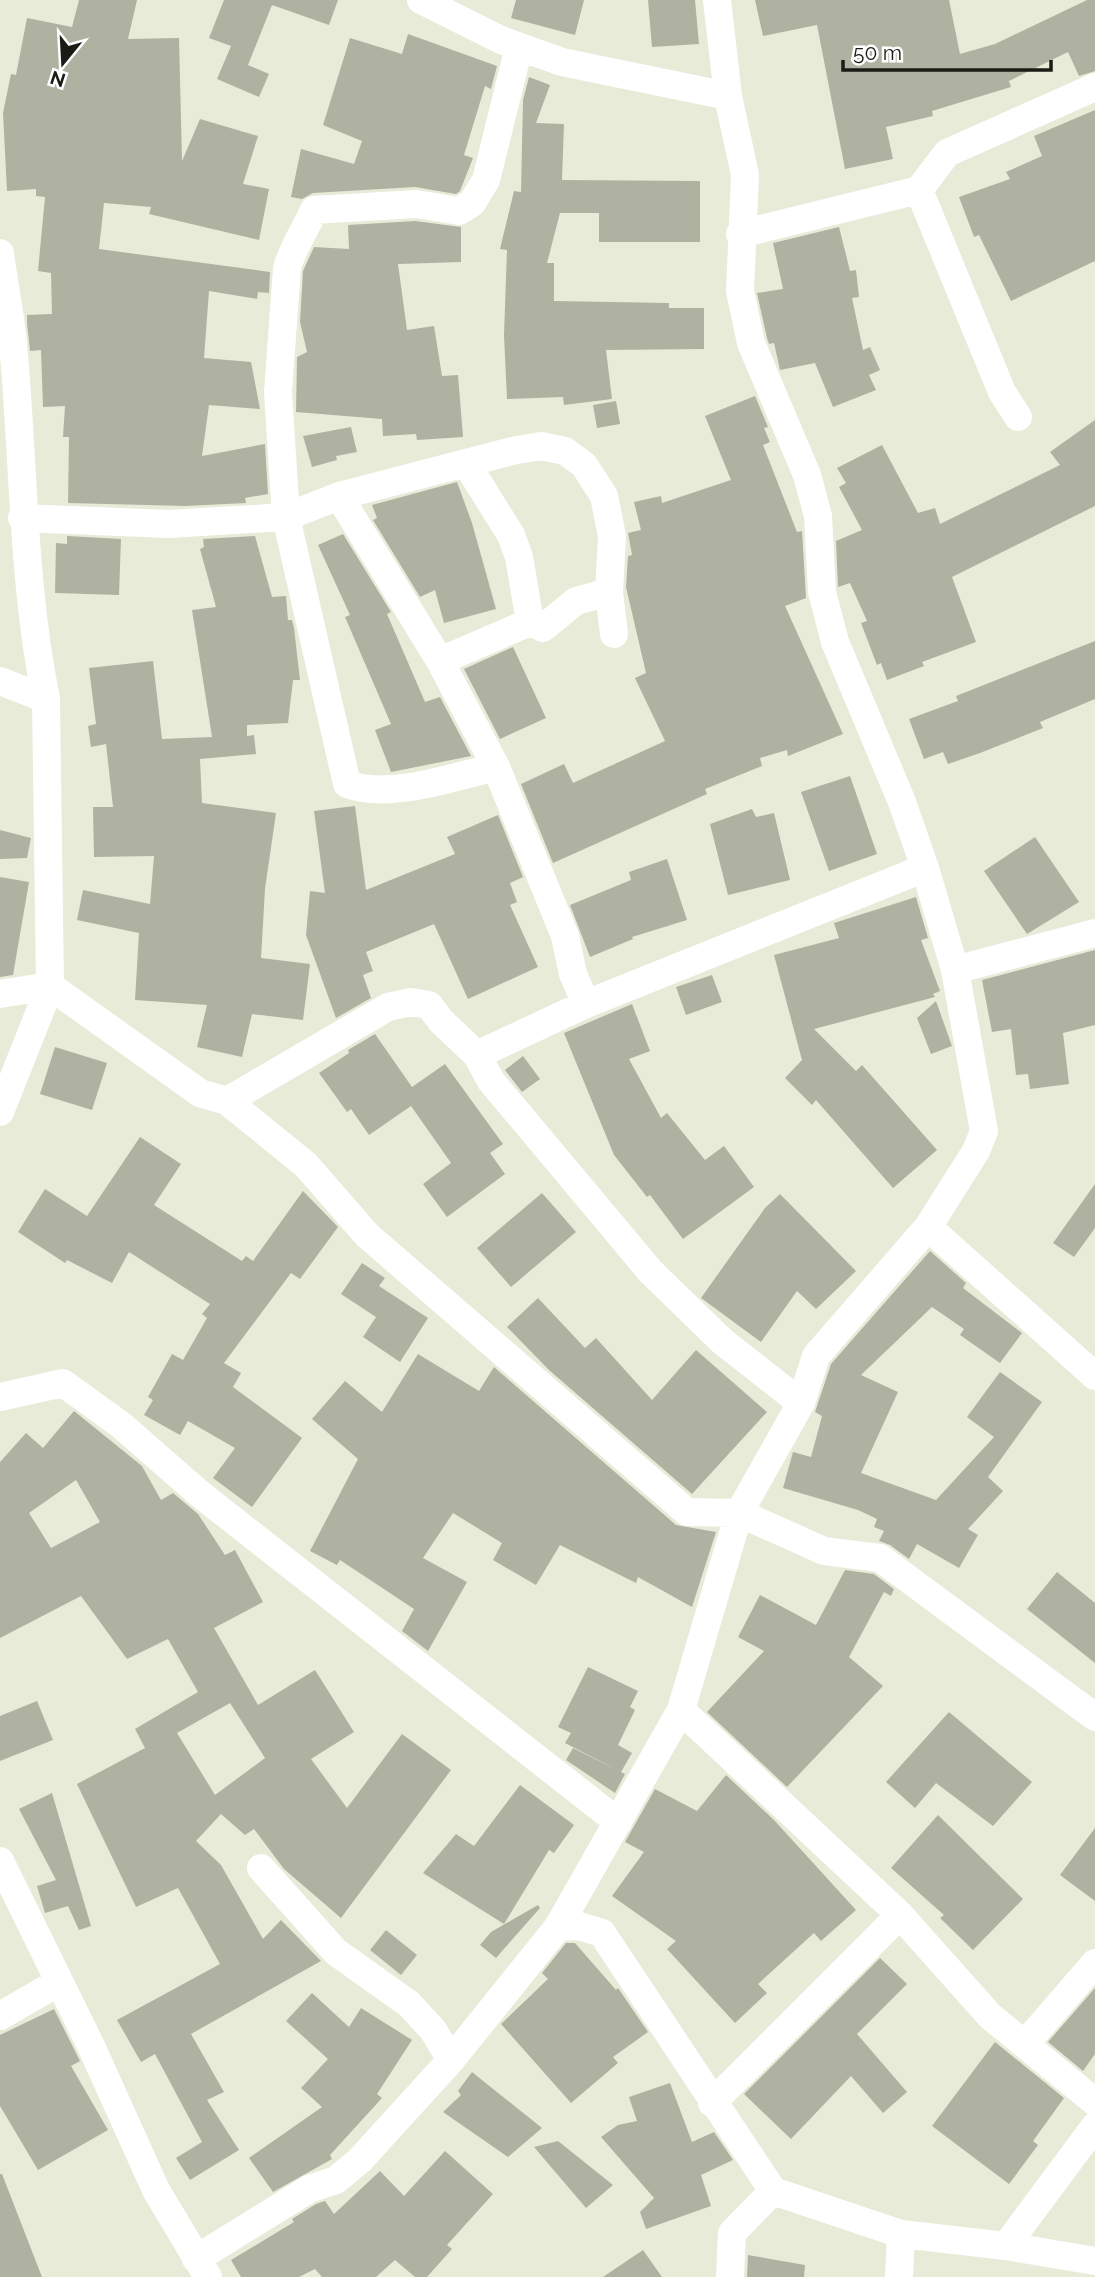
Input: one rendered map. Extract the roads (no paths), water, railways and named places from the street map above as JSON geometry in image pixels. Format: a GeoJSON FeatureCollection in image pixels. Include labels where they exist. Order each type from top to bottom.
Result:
{"type":"FeatureCollection","features":[{"type":"Feature","properties":{"kind":"street"},"geometry":{"type":"LineString","coordinates":[[422,0],[519,47],[562,62],[727,96]]}},
{"type":"Feature","properties":{"kind":"street"},"geometry":{"type":"LineString","coordinates":[[0,1861],[60,1982],[156,2190],[202,2268],[309,2189],[336,2180],[360,2160],[451,2060],[558,1927],[681,1710],[739,1513],[801,1403],[816,1356],[928,1227],[976,1151],[984,1131],[955,970],[925,868],[902,802],[835,642],[822,592],[818,516],[807,475],[751,343],[740,291],[740,234],[745,175],[727,96],[717,0]]}},
{"type":"Feature","properties":{"kind":"street"},"geometry":{"type":"LineString","coordinates":[[496,767],[390,790],[364,791],[347,785],[286,517],[278,392],[287,268],[292,248],[303,236],[314,210],[416,204],[458,211],[472,203],[486,180],[519,47]]}},
{"type":"Feature","properties":{"kind":"street"},"geometry":{"type":"LineString","coordinates":[[740,234],[919,190],[947,153],[1095,87]]}},
{"type":"Feature","properties":{"kind":"street"},"geometry":{"type":"LineString","coordinates":[[919,190],[1002,392],[1018,417]]}},
{"type":"Feature","properties":{"kind":"street"},"geometry":{"type":"LineString","coordinates":[[0,253],[13,342],[22,518],[36,653],[46,699],[50,986],[0,1112]]}},
{"type":"Feature","properties":{"kind":"street"},"geometry":{"type":"LineString","coordinates":[[22,518],[169,524],[286,517],[339,496],[541,446],[565,451],[584,465],[604,496],[612,536],[609,592],[614,634]]}},
{"type":"Feature","properties":{"kind":"street"},"geometry":{"type":"LineString","coordinates":[[466,463],[511,536],[519,557],[530,622]]}},
{"type":"Feature","properties":{"kind":"street"},"geometry":{"type":"LineString","coordinates":[[339,496],[440,661],[496,767],[560,924],[573,974],[586,1004]]}},
{"type":"Feature","properties":{"kind":"street"},"geometry":{"type":"LineString","coordinates":[[440,661],[530,622],[543,628],[576,601],[609,592]]}},
{"type":"Feature","properties":{"kind":"street"},"geometry":{"type":"LineString","coordinates":[[0,681],[46,699]]}},
{"type":"Feature","properties":{"kind":"street"},"geometry":{"type":"LineString","coordinates":[[477,1055],[586,1004],[925,868]]}},
{"type":"Feature","properties":{"kind":"street"},"geometry":{"type":"LineString","coordinates":[[955,970],[1095,933]]}},
{"type":"Feature","properties":{"kind":"street"},"geometry":{"type":"LineString","coordinates":[[0,994],[50,986],[200,1093],[227,1101],[306,1165],[368,1236],[687,1512],[739,1513],[824,1551],[880,1558],[1095,1717]]}},
{"type":"Feature","properties":{"kind":"street"},"geometry":{"type":"LineString","coordinates":[[227,1101],[388,1007],[411,1002],[429,1005],[441,1021],[477,1055],[491,1081],[651,1272],[722,1341],[801,1403]]}},
{"type":"Feature","properties":{"kind":"street"},"geometry":{"type":"LineString","coordinates":[[928,1227],[1095,1376]]}},
{"type":"Feature","properties":{"kind":"street"},"geometry":{"type":"LineString","coordinates":[[0,1397],[63,1382],[121,1425],[200,1494],[618,1822]]}},
{"type":"Feature","properties":{"kind":"street"},"geometry":{"type":"LineString","coordinates":[[681,1710],[900,1915],[990,2016],[1095,2102]]}},
{"type":"Feature","properties":{"kind":"street"},"geometry":{"type":"LineString","coordinates":[[261,1868],[336,1952],[409,2004],[433,2030],[451,2060]]}},
{"type":"Feature","properties":{"kind":"street"},"geometry":{"type":"LineString","coordinates":[[712,2103],[900,1915]]}},
{"type":"Feature","properties":{"kind":"street"},"geometry":{"type":"LineString","coordinates":[[558,1927],[579,1926],[601,1933],[712,2103],[773,2190],[901,2234],[1006,2246],[1095,2261]]}},
{"type":"Feature","properties":{"kind":"street"},"geometry":{"type":"LineString","coordinates":[[1025,2044],[1095,1962]]}},
{"type":"Feature","properties":{"kind":"street"},"geometry":{"type":"LineString","coordinates":[[0,2016],[60,1982]]}},
{"type":"Feature","properties":{"kind":"street"},"geometry":{"type":"LineString","coordinates":[[1006,2246],[1095,2126]]}},
{"type":"Feature","properties":{"kind":"street"},"geometry":{"type":"LineString","coordinates":[[730,2277],[732,2233],[773,2190]]}},
{"type":"Feature","properties":{"kind":"street"},"geometry":{"type":"LineString","coordinates":[[899,2277],[901,2234]]}}]}
